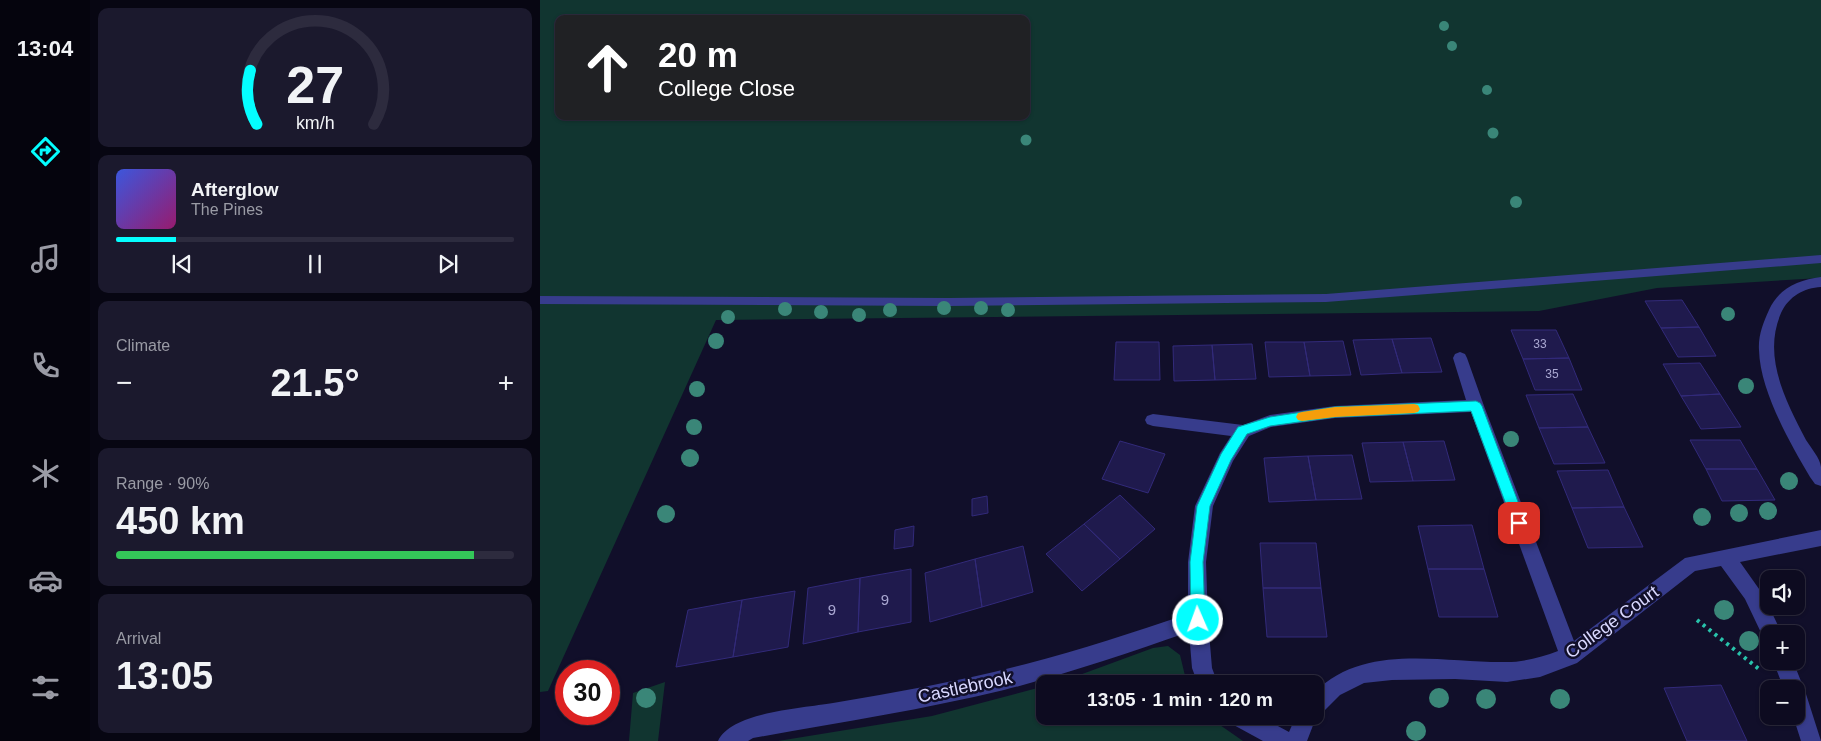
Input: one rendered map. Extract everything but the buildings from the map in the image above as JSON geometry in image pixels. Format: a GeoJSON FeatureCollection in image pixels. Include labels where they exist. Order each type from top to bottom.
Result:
{"type":"FeatureCollection","features":[{"type":"Feature","properties":{"kind":"street"},"geometry":{"type":"LineString","coordinates":[[1821,282],[1809,283],[1794,288],[1783,296],[1772,316],[1766,333],[1766,353],[1769,378],[1806,457],[1821,479]]}},
{"type":"Feature","properties":{"kind":"street"},"geometry":{"type":"LineString","coordinates":[[1460,358],[1476,406],[1570,656]]}},
{"type":"Feature","properties":{"kind":"street"},"geometry":{"type":"LineString","coordinates":[[1153,420],[1243,431],[1270,422],[1335,412],[1476,406]]}},
{"type":"Feature","properties":{"kind":"street"},"geometry":{"type":"LineString","coordinates":[[1205,675],[1202,668],[1198,620],[1197,562],[1204,506],[1226,458],[1243,431]]}},
{"type":"Feature","properties":{"kind":"street","name":"College Court"},"geometry":{"type":"LineString","coordinates":[[1324,697],[1334,688],[1362,673],[1392,670],[1455,669],[1507,672],[1540,667],[1570,656],[1690,564],[1821,538]]}},
{"type":"Feature","properties":{"kind":"street"},"geometry":{"type":"LineString","coordinates":[[1724,557],[1734,567],[1758,602],[1768,625]]}},
{"type":"Feature","properties":{"kind":"street","name":"Castlebrook"},"geometry":{"type":"LineString","coordinates":[[729,741],[750,728],[913,699],[1003,680],[1076,660],[1198,620]]}},
{"type":"Feature","properties":{"kind":"street"},"geometry":{"type":"LineString","coordinates":[[1805,720],[1812,741]]}},
{"type":"Feature","properties":{"kind":"street"},"geometry":{"type":"LineString","coordinates":[[1254,725],[1285,741]]}},
{"type":"Feature","properties":{"kind":"street"},"geometry":{"type":"LineString","coordinates":[[1296,741],[1303,725]]}},
{"type":"Feature","properties":{"kind":"lane"},"geometry":{"type":"LineString","coordinates":[[540,300],[959,302],[1326,298],[1821,259]]}},
{"type":"Feature","properties":{"kind":"path"},"geometry":{"type":"LineString","coordinates":[[1697,620],[1766,673]]}},
{"type":"Feature","properties":{"kind":"green space"},"geometry":{"type":"Polygon","coordinates":[[[540,0],[1821,0],[1821,278],[1657,288],[1539,311],[716,320],[562,660],[555,660],[555,676],[548,691],[540,692],[540,0]]]}},
{"type":"Feature","properties":{"kind":"green space"},"geometry":{"type":"Polygon","coordinates":[[[1168,646],[1180,655],[1185,675],[1080,675],[1153,648],[1168,646]]]}},
{"type":"Feature","properties":{"kind":"green space"},"geometry":{"type":"Polygon","coordinates":[[[665,682],[658,741],[629,741],[633,693],[665,682]]]}},
{"type":"Feature","properties":{"kind":"green space"},"geometry":{"type":"Polygon","coordinates":[[[1036,688],[1036,725],[1220,725],[1243,741],[778,741],[932,716],[1036,688]]]}},
{"type":"Feature","properties":{"kind":"slow traffic"},"geometry":{"type":"LineString","coordinates":[[1302,417],[1335,412],[1414,409]]}},
{"type":"Feature","properties":{"kind":"route"},"geometry":{"type":"LineString","coordinates":[[1198,620],[1197,562],[1204,506],[1226,458],[1243,431],[1270,422],[1335,412],[1476,406],[1519,523]]}}]}
